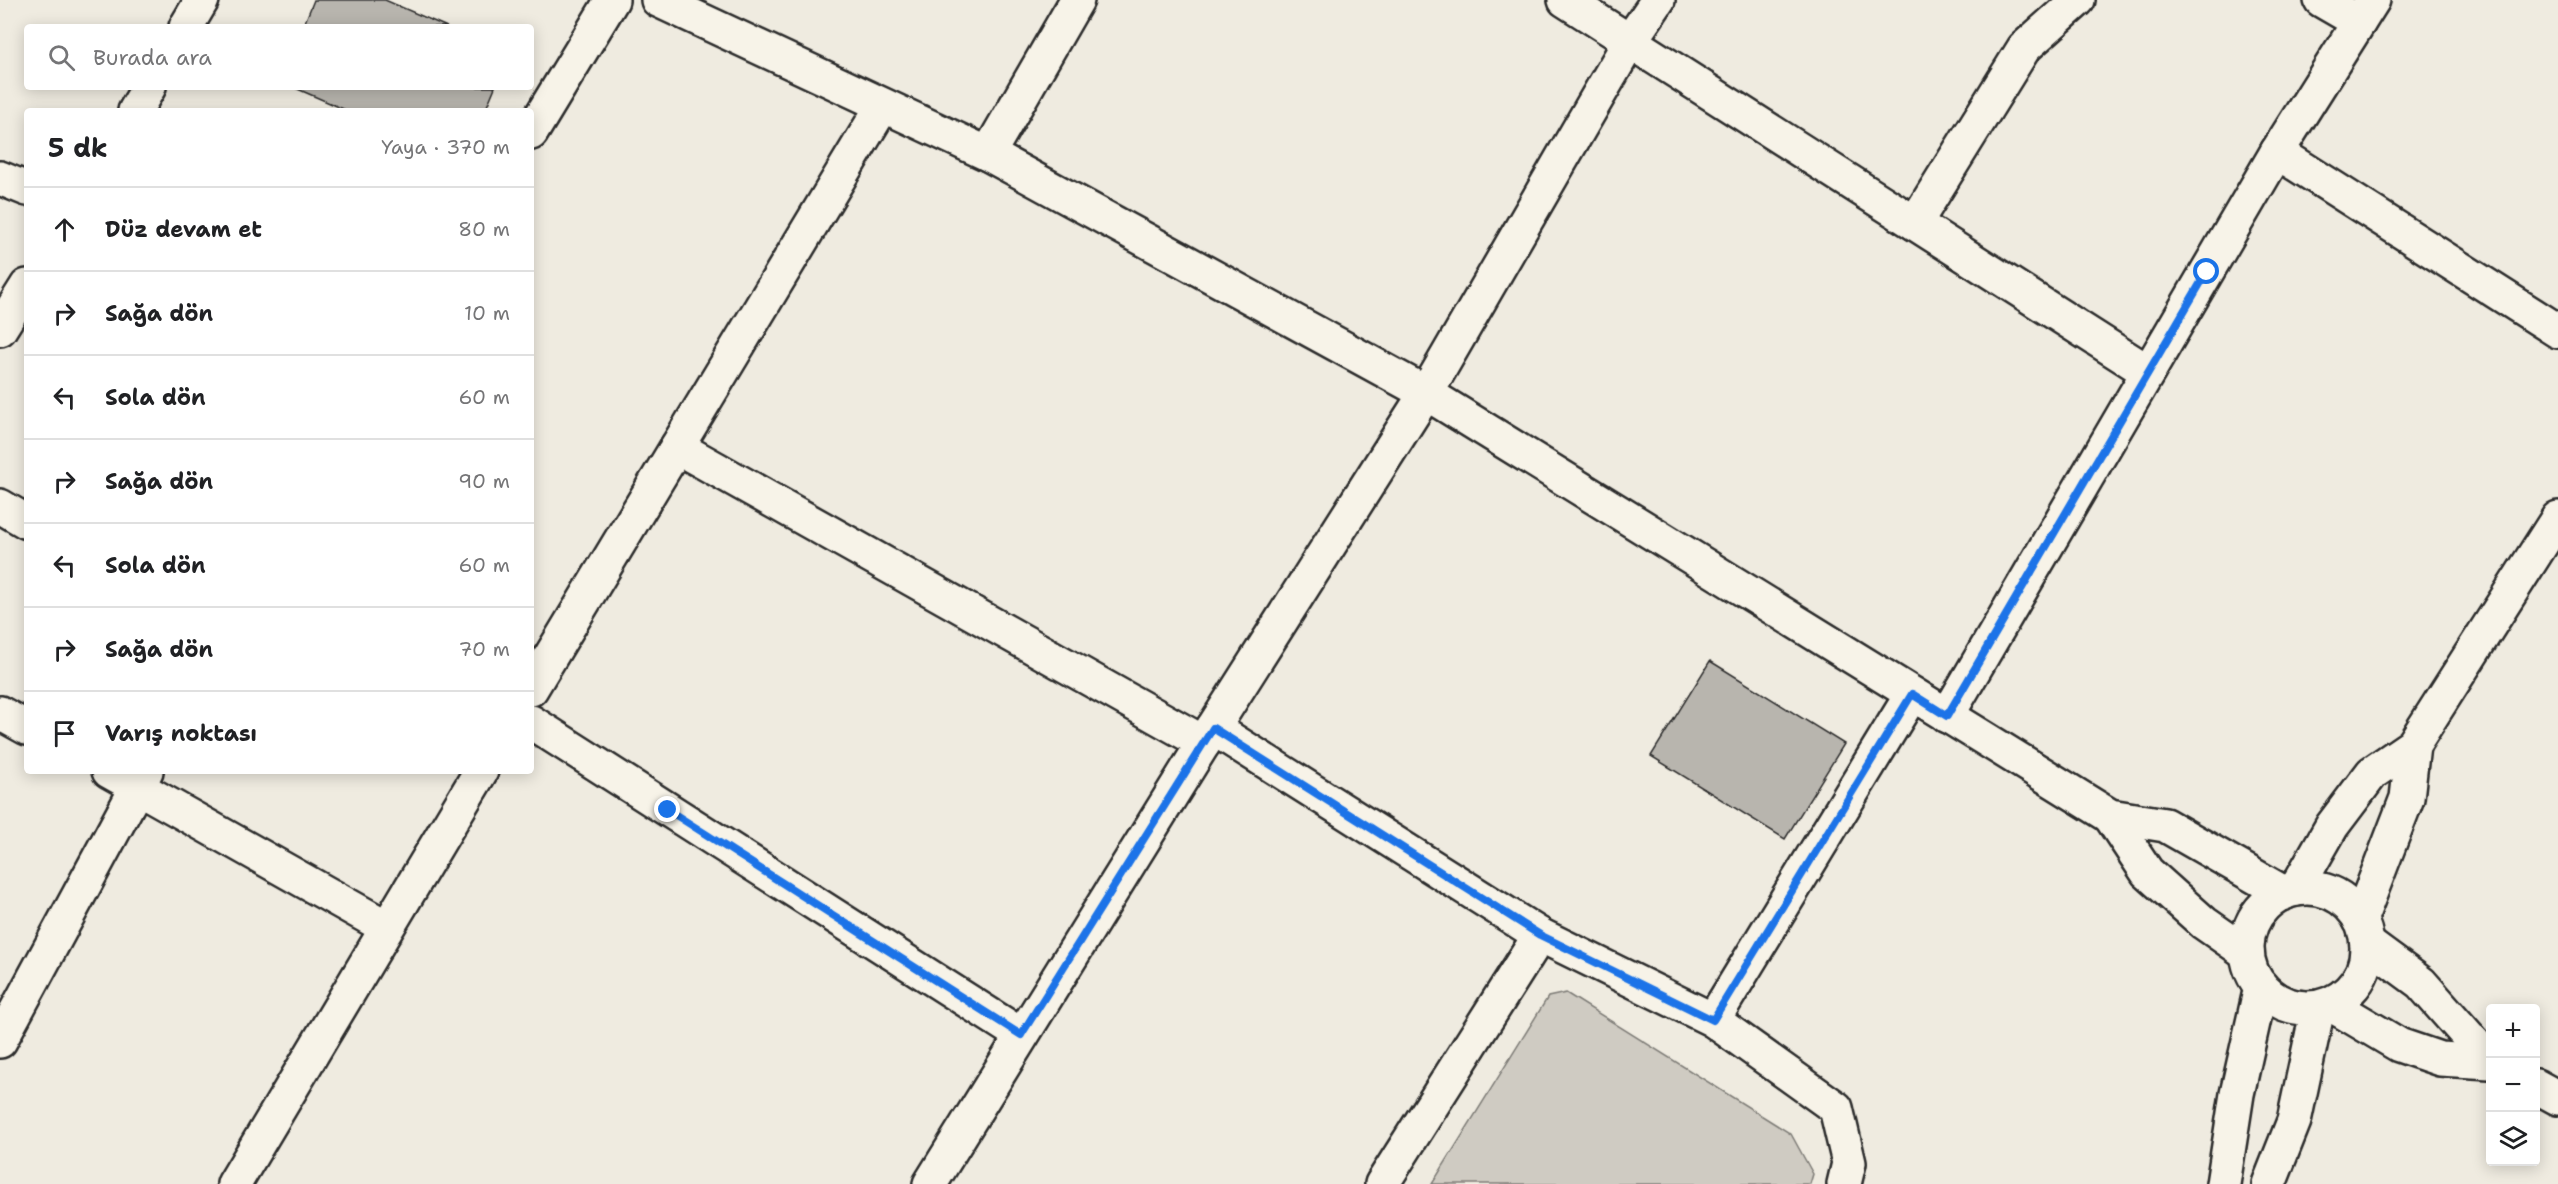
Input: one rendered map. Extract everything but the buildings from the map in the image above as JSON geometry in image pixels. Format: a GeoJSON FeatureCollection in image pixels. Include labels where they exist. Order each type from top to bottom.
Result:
{"type":"FeatureCollection","features":[{"type":"Feature","properties":{"kind":"street"},"geometry":{"type":"LineString","coordinates":[[188,24],[202,0]]}},
{"type":"Feature","properties":{"kind":"street"},"geometry":{"type":"LineString","coordinates":[[534,128],[612,0]]}},
{"type":"Feature","properties":{"kind":"street"},"geometry":{"type":"LineString","coordinates":[[658,0],[882,107],[988,154],[1426,393],[2110,816],[2165,825],[2290,891]]}},
{"type":"Feature","properties":{"kind":"street"},"geometry":{"type":"LineString","coordinates":[[988,154],[1077,0]]}},
{"type":"Feature","properties":{"kind":"street"},"geometry":{"type":"LineString","coordinates":[[1565,0],[2148,372]]}},
{"type":"Feature","properties":{"kind":"street"},"geometry":{"type":"LineString","coordinates":[[930,1184],[1209,735],[1426,393],[1630,41],[1658,0]]}},
{"type":"Feature","properties":{"kind":"street"},"geometry":{"type":"LineString","coordinates":[[1915,223],[2024,48],[2078,0]]}},
{"type":"Feature","properties":{"kind":"street"},"geometry":{"type":"LineString","coordinates":[[1947,716],[2277,152],[2366,11],[2321,0]]}},
{"type":"Feature","properties":{"kind":"street"},"geometry":{"type":"LineString","coordinates":[[137,108],[147,90]]}},
{"type":"Feature","properties":{"kind":"street"},"geometry":{"type":"LineString","coordinates":[[534,684],[882,107]]}},
{"type":"Feature","properties":{"kind":"street"},"geometry":{"type":"LineString","coordinates":[[2277,152],[2558,331]]}},
{"type":"Feature","properties":{"kind":"street"},"geometry":{"type":"LineString","coordinates":[[0,178],[24,188]]}},
{"type":"Feature","properties":{"kind":"street"},"geometry":{"type":"LineString","coordinates":[[0,329],[24,291]]}},
{"type":"Feature","properties":{"kind":"street"},"geometry":{"type":"LineString","coordinates":[[677,447],[1209,735],[1540,935],[1713,1020],[1836,1108],[1849,1163],[1844,1184]]}},
{"type":"Feature","properties":{"kind":"street"},"geometry":{"type":"LineString","coordinates":[[0,506],[24,520]]}},
{"type":"Feature","properties":{"kind":"street"},"geometry":{"type":"LineString","coordinates":[[2290,891],[2332,826],[2372,773],[2413,745],[2558,518]]}},
{"type":"Feature","properties":{"kind":"street"},"geometry":{"type":"LineString","coordinates":[[1713,1020],[1912,694]]}},
{"type":"Feature","properties":{"kind":"street"},"geometry":{"type":"LineString","coordinates":[[0,713],[24,726]]}},
{"type":"Feature","properties":{"kind":"street"},"geometry":{"type":"LineString","coordinates":[[534,724],[1021,1035]]}},
{"type":"Feature","properties":{"kind":"street"},"geometry":{"type":"LineString","coordinates":[[2413,745],[2407,798],[2364,932],[2365,962],[2358,980],[2342,998],[2324,1006],[2293,1007],[2270,996],[2261,987],[2254,976],[2247,953],[2250,928],[2256,916],[2272,898],[2290,891],[2315,889],[2333,894],[2344,900],[2364,932],[2421,983],[2487,1058]]}},
{"type":"Feature","properties":{"kind":"street"},"geometry":{"type":"LineString","coordinates":[[123,774],[141,778],[386,927]]}},
{"type":"Feature","properties":{"kind":"street"},"geometry":{"type":"LineString","coordinates":[[234,1184],[479,774]]}},
{"type":"Feature","properties":{"kind":"street"},"geometry":{"type":"LineString","coordinates":[[0,1041],[141,778]]}},
{"type":"Feature","properties":{"kind":"street"},"geometry":{"type":"LineString","coordinates":[[2110,816],[2147,872],[2204,923],[2247,953]]}},
{"type":"Feature","properties":{"kind":"street"},"geometry":{"type":"LineString","coordinates":[[1382,1184],[1540,935]]}},
{"type":"Feature","properties":{"kind":"street"},"geometry":{"type":"LineString","coordinates":[[2223,1184],[2237,1094],[2261,987]]}},
{"type":"Feature","properties":{"kind":"street"},"geometry":{"type":"LineString","coordinates":[[2324,1006],[2399,1045],[2440,1059],[2486,1061]]}},
{"type":"Feature","properties":{"kind":"street"},"geometry":{"type":"LineString","coordinates":[[2269,1184],[2294,1121],[2324,1006]]}},
{"type":"Feature","properties":{"kind":"street"},"geometry":{"type":"LineString","coordinates":[[2540,1089],[2558,1098]]}},
{"type":"Feature","properties":{"kind":"shaded area"},"geometry":{"type":"Polygon","coordinates":[[[1566,993],[1791,1134],[1813,1174],[1810,1184],[1432,1184],[1548,997],[1566,993]]]}},
{"type":"Feature","properties":{"kind":"route"},"geometry":{"type":"LineString","coordinates":[[668,810],[1021,1035],[1213,728],[1540,935],[1713,1020],[1912,694],[1947,716],[2207,272]]}}]}
